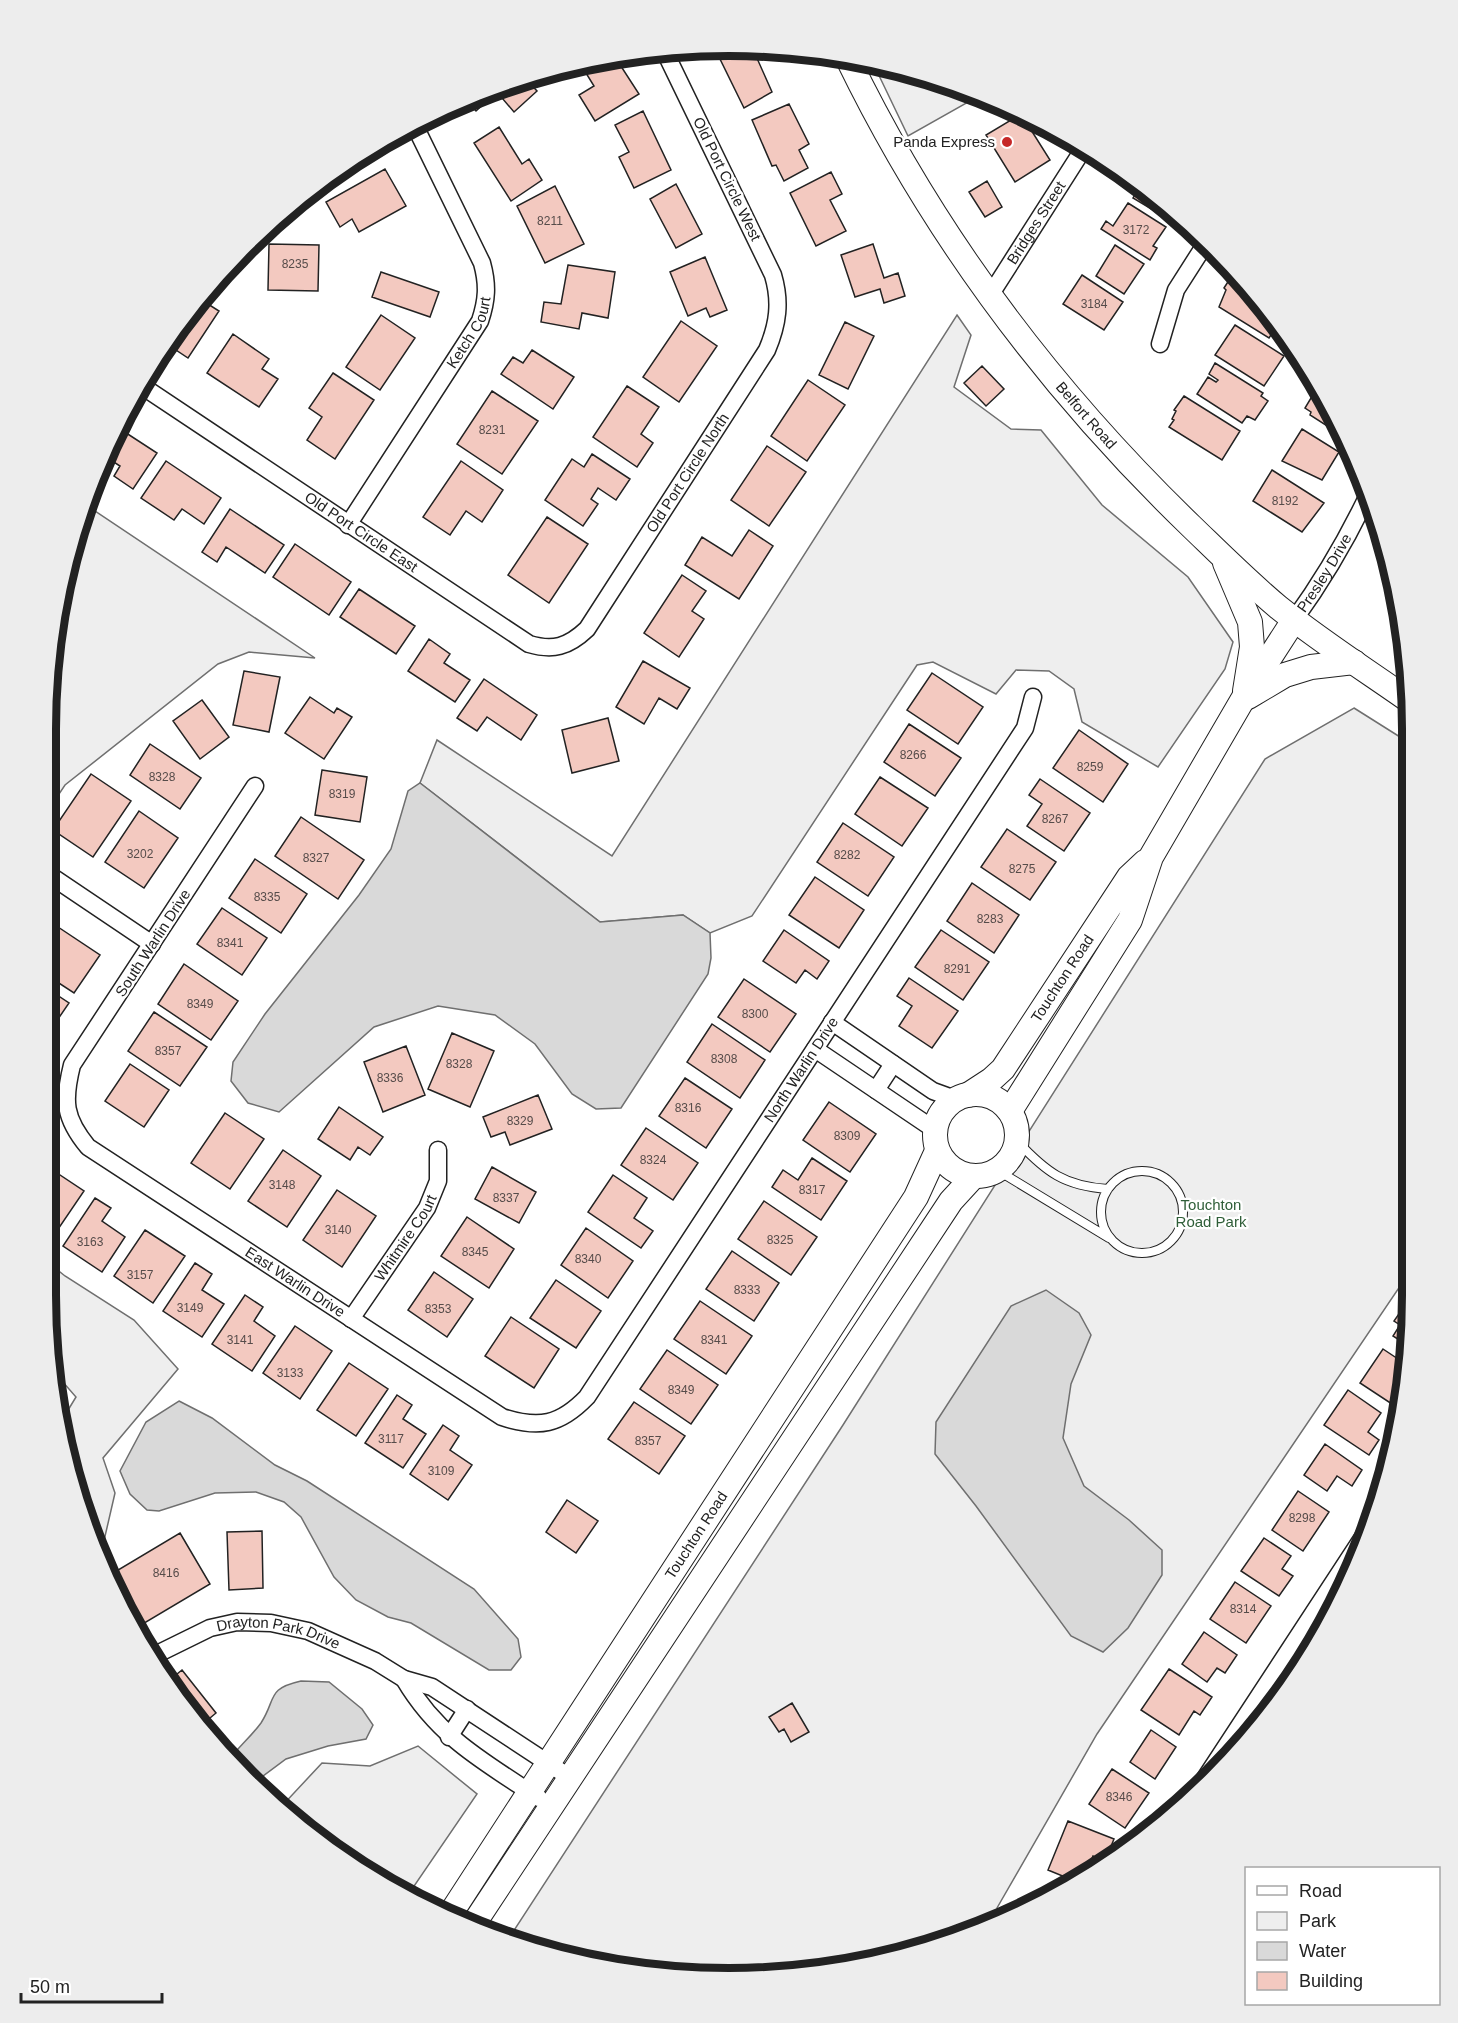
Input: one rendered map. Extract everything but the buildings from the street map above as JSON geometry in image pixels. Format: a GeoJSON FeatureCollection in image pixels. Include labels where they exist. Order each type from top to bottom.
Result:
{"type":"FeatureCollection","features":[{"type":"Feature","properties":{"kind":"street","name":"Old Port Circle West"},"geometry":{"type":"LineString","coordinates":[[668,59],[773,274],[778,292],[779,312]]}},
{"type":"Feature","properties":{"kind":"street","name":"Belfort Road"},"geometry":{"type":"LineString","coordinates":[[852,67],[924,196],[988,297],[1055,383],[1153,489],[1222,556],[1294,620],[1401,695]]}},
{"type":"Feature","properties":{"kind":"street","name":"Ketch Court"},"geometry":{"type":"LineString","coordinates":[[348,525],[480,321],[486,303],[487,284],[482,263],[418,132]]}},
{"type":"Feature","properties":{"kind":"street","name":"Bridges Street"},"geometry":{"type":"LineString","coordinates":[[988,297],[1080,155]]}},
{"type":"Feature","properties":{"kind":"street"},"geometry":{"type":"LineString","coordinates":[[1160,344],[1176,290],[1202,250]]}},
{"type":"Feature","properties":{"kind":"street","name":"Old Port Circle North"},"geometry":{"type":"LineString","coordinates":[[587,629],[767,350],[779,312]]}},
{"type":"Feature","properties":{"kind":"street","name":"Old Port Circle East"},"geometry":{"type":"LineString","coordinates":[[147,390],[529,644],[546,649],[561,647],[574,641],[587,629]]}},
{"type":"Feature","properties":{"kind":"street","name":"Presley Drive"},"geometry":{"type":"LineString","coordinates":[[1294,620],[1323,579],[1363,504]]}},
{"type":"Feature","properties":{"kind":"street"},"geometry":{"type":"LineString","coordinates":[[1222,556],[1250,622],[1252,647],[1243,699]]}},
{"type":"Feature","properties":{"kind":"street","name":"Touchton Road"},"geometry":{"type":"LineString","coordinates":[[1010,1111],[1130,920],[1151,857],[1243,699],[1294,620]]}},
{"type":"Feature","properties":{"kind":"street"},"geometry":{"type":"LineString","coordinates":[[1243,699],[1285,675],[1311,667],[1354,662]]}},
{"type":"Feature","properties":{"kind":"street","name":"North Warlin Drive"},"geometry":{"type":"LineString","coordinates":[[548,1423],[572,1413],[587,1397],[1025,728],[1033,697]]}},
{"type":"Feature","properties":{"kind":"street","name":"South Warlin Drive"},"geometry":{"type":"LineString","coordinates":[[65,1105],[72,1065],[255,786]]}},
{"type":"Feature","properties":{"kind":"street","name":"Touchton Road"},"geometry":{"type":"LineString","coordinates":[[454,1908],[916,1197],[936,1141],[941,1112],[1003,1069],[1129,877],[1151,857]]}},
{"type":"Feature","properties":{"kind":"street"},"geometry":{"type":"LineString","coordinates":[[56,879],[152,944]]}},
{"type":"Feature","properties":{"kind":"street"},"geometry":{"type":"LineString","coordinates":[[832,1022],[933,1091],[962,1097],[992,1097],[1010,1111],[1016,1125],[1017,1141],[1012,1155],[997,1170]]}},
{"type":"Feature","properties":{"kind":"street"},"geometry":{"type":"LineString","coordinates":[[815,1049],[876,1090],[936,1141],[946,1164],[958,1173],[974,1177]]}},
{"type":"Feature","properties":{"kind":"street"},"geometry":{"type":"LineString","coordinates":[[876,1090],[893,1064]]}},
{"type":"Feature","properties":{"kind":"street","name":"East Warlin Drive"},"geometry":{"type":"LineString","coordinates":[[65,1105],[73,1129],[87,1147],[502,1417],[526,1425],[548,1423]]}},
{"type":"Feature","properties":{"kind":"street","name":"Whitmire Court"},"geometry":{"type":"LineString","coordinates":[[351,1319],[427,1208],[438,1181],[438,1150]]}},
{"type":"Feature","properties":{"kind":"street","name":"Touchton Road"},"geometry":{"type":"LineString","coordinates":[[477,1918],[951,1200],[974,1177],[989,1175],[997,1170]]}},
{"type":"Feature","properties":{"kind":"street"},"geometry":{"type":"LineString","coordinates":[[1223,1751],[1346,1563]]}},
{"type":"Feature","properties":{"kind":"street","name":"Drayton Park Drive"},"geometry":{"type":"LineString","coordinates":[[160,1653],[210,1628],[237,1622],[271,1623],[308,1631],[375,1661],[404,1679]]}},
{"type":"Feature","properties":{"kind":"street"},"geometry":{"type":"LineString","coordinates":[[404,1679],[432,1687],[569,1777]]}},
{"type":"Feature","properties":{"kind":"street"},"geometry":{"type":"LineString","coordinates":[[404,1679],[420,1706],[449,1737],[550,1805]]}},
{"type":"Feature","properties":{"kind":"street"},"geometry":{"type":"LineString","coordinates":[[449,1737],[467,1709]]}},
{"type":"Feature","properties":{"kind":"lane"},"geometry":{"type":"LineString","coordinates":[[1017,1141],[1038,1163],[1061,1179],[1073,1185],[1108,1188]]}},
{"type":"Feature","properties":{"kind":"lane"},"geometry":{"type":"LineString","coordinates":[[997,1170],[1110,1238],[1120,1247],[1133,1252],[1147,1253],[1160,1249],[1171,1240],[1179,1228],[1182,1215],[1181,1201],[1175,1188],[1155,1173],[1129,1173],[1117,1179],[1108,1188],[1100,1214],[1103,1226],[1110,1238]]}},
{"type":"Feature","properties":{"kind":"green space"},"geometry":{"type":"Polygon","coordinates":[[[877,72],[903,78],[971,101],[908,136],[877,72]]]}},
{"type":"Feature","properties":{"kind":"green space"},"geometry":{"type":"Polygon","coordinates":[[[957,315],[971,335],[954,387],[1011,429],[1041,430],[1102,505],[1188,577],[1233,642],[1225,669],[1158,767],[1082,722],[1074,689],[1049,671],[1016,670],[996,694],[933,662],[917,665],[752,916],[710,933],[683,915],[600,922],[420,783],[437,740],[612,856],[957,315]]]}},
{"type":"Feature","properties":{"kind":"green space"},"geometry":{"type":"Polygon","coordinates":[[[92,509],[315,658],[249,652],[218,664],[65,785],[56,798],[57,685],[61,641],[78,555],[92,509]]]}},
{"type":"Feature","properties":{"kind":"green space","name":"Touchton Road Park"},"geometry":{"type":"Polygon","coordinates":[[[1354,708],[1402,738],[1402,1283],[1097,1734],[997,1908],[1000,1910],[945,1932],[860,1955],[817,1962],[729,1968],[641,1962],[598,1955],[513,1932],[843,1425],[1265,759],[1354,708]]]}},
{"type":"Feature","properties":{"kind":"green space"},"geometry":{"type":"Polygon","coordinates":[[[56,1269],[134,1320],[178,1369],[103,1458],[115,1493],[104,1543],[78,1468],[68,1425],[66,1413],[76,1397],[61,1380],[57,1338],[56,1269]]]}},
{"type":"Feature","properties":{"kind":"green space"},"geometry":{"type":"Polygon","coordinates":[[[418,1746],[477,1794],[413,1888],[355,1854],[286,1801],[322,1763],[370,1766],[418,1746]]]}},
{"type":"Feature","properties":{"kind":"water"},"geometry":{"type":"Polygon","coordinates":[[[420,783],[600,922],[683,915],[710,933],[711,958],[708,974],[621,1108],[596,1109],[572,1094],[535,1044],[495,1015],[438,1006],[374,1027],[279,1112],[248,1103],[231,1081],[233,1062],[265,1014],[359,895],[391,849],[408,791],[420,783]]]}},
{"type":"Feature","properties":{"kind":"water"},"geometry":{"type":"Polygon","coordinates":[[[1046,1290],[1079,1313],[1091,1335],[1071,1384],[1063,1438],[1084,1486],[1129,1520],[1162,1550],[1162,1575],[1128,1628],[1103,1652],[1071,1636],[935,1454],[936,1422],[1011,1306],[1046,1290]]]}},
{"type":"Feature","properties":{"kind":"water"},"geometry":{"type":"Polygon","coordinates":[[[179,1401],[212,1418],[275,1465],[307,1481],[474,1589],[518,1639],[521,1657],[511,1670],[489,1670],[411,1623],[388,1617],[356,1600],[334,1577],[301,1517],[284,1502],[256,1492],[215,1493],[159,1511],[147,1510],[130,1494],[120,1471],[146,1422],[179,1401]]]}},
{"type":"Feature","properties":{"kind":"water"},"geometry":{"type":"Polygon","coordinates":[[[301,1681],[329,1682],[362,1709],[373,1725],[366,1739],[328,1746],[286,1759],[261,1778],[236,1752],[261,1723],[277,1691],[301,1681]]]}},
{"type":"Feature","properties":{"kind":"place","name":"Panda Express"},"geometry":{"type":"Point","coordinates":[1007,142]}}]}
